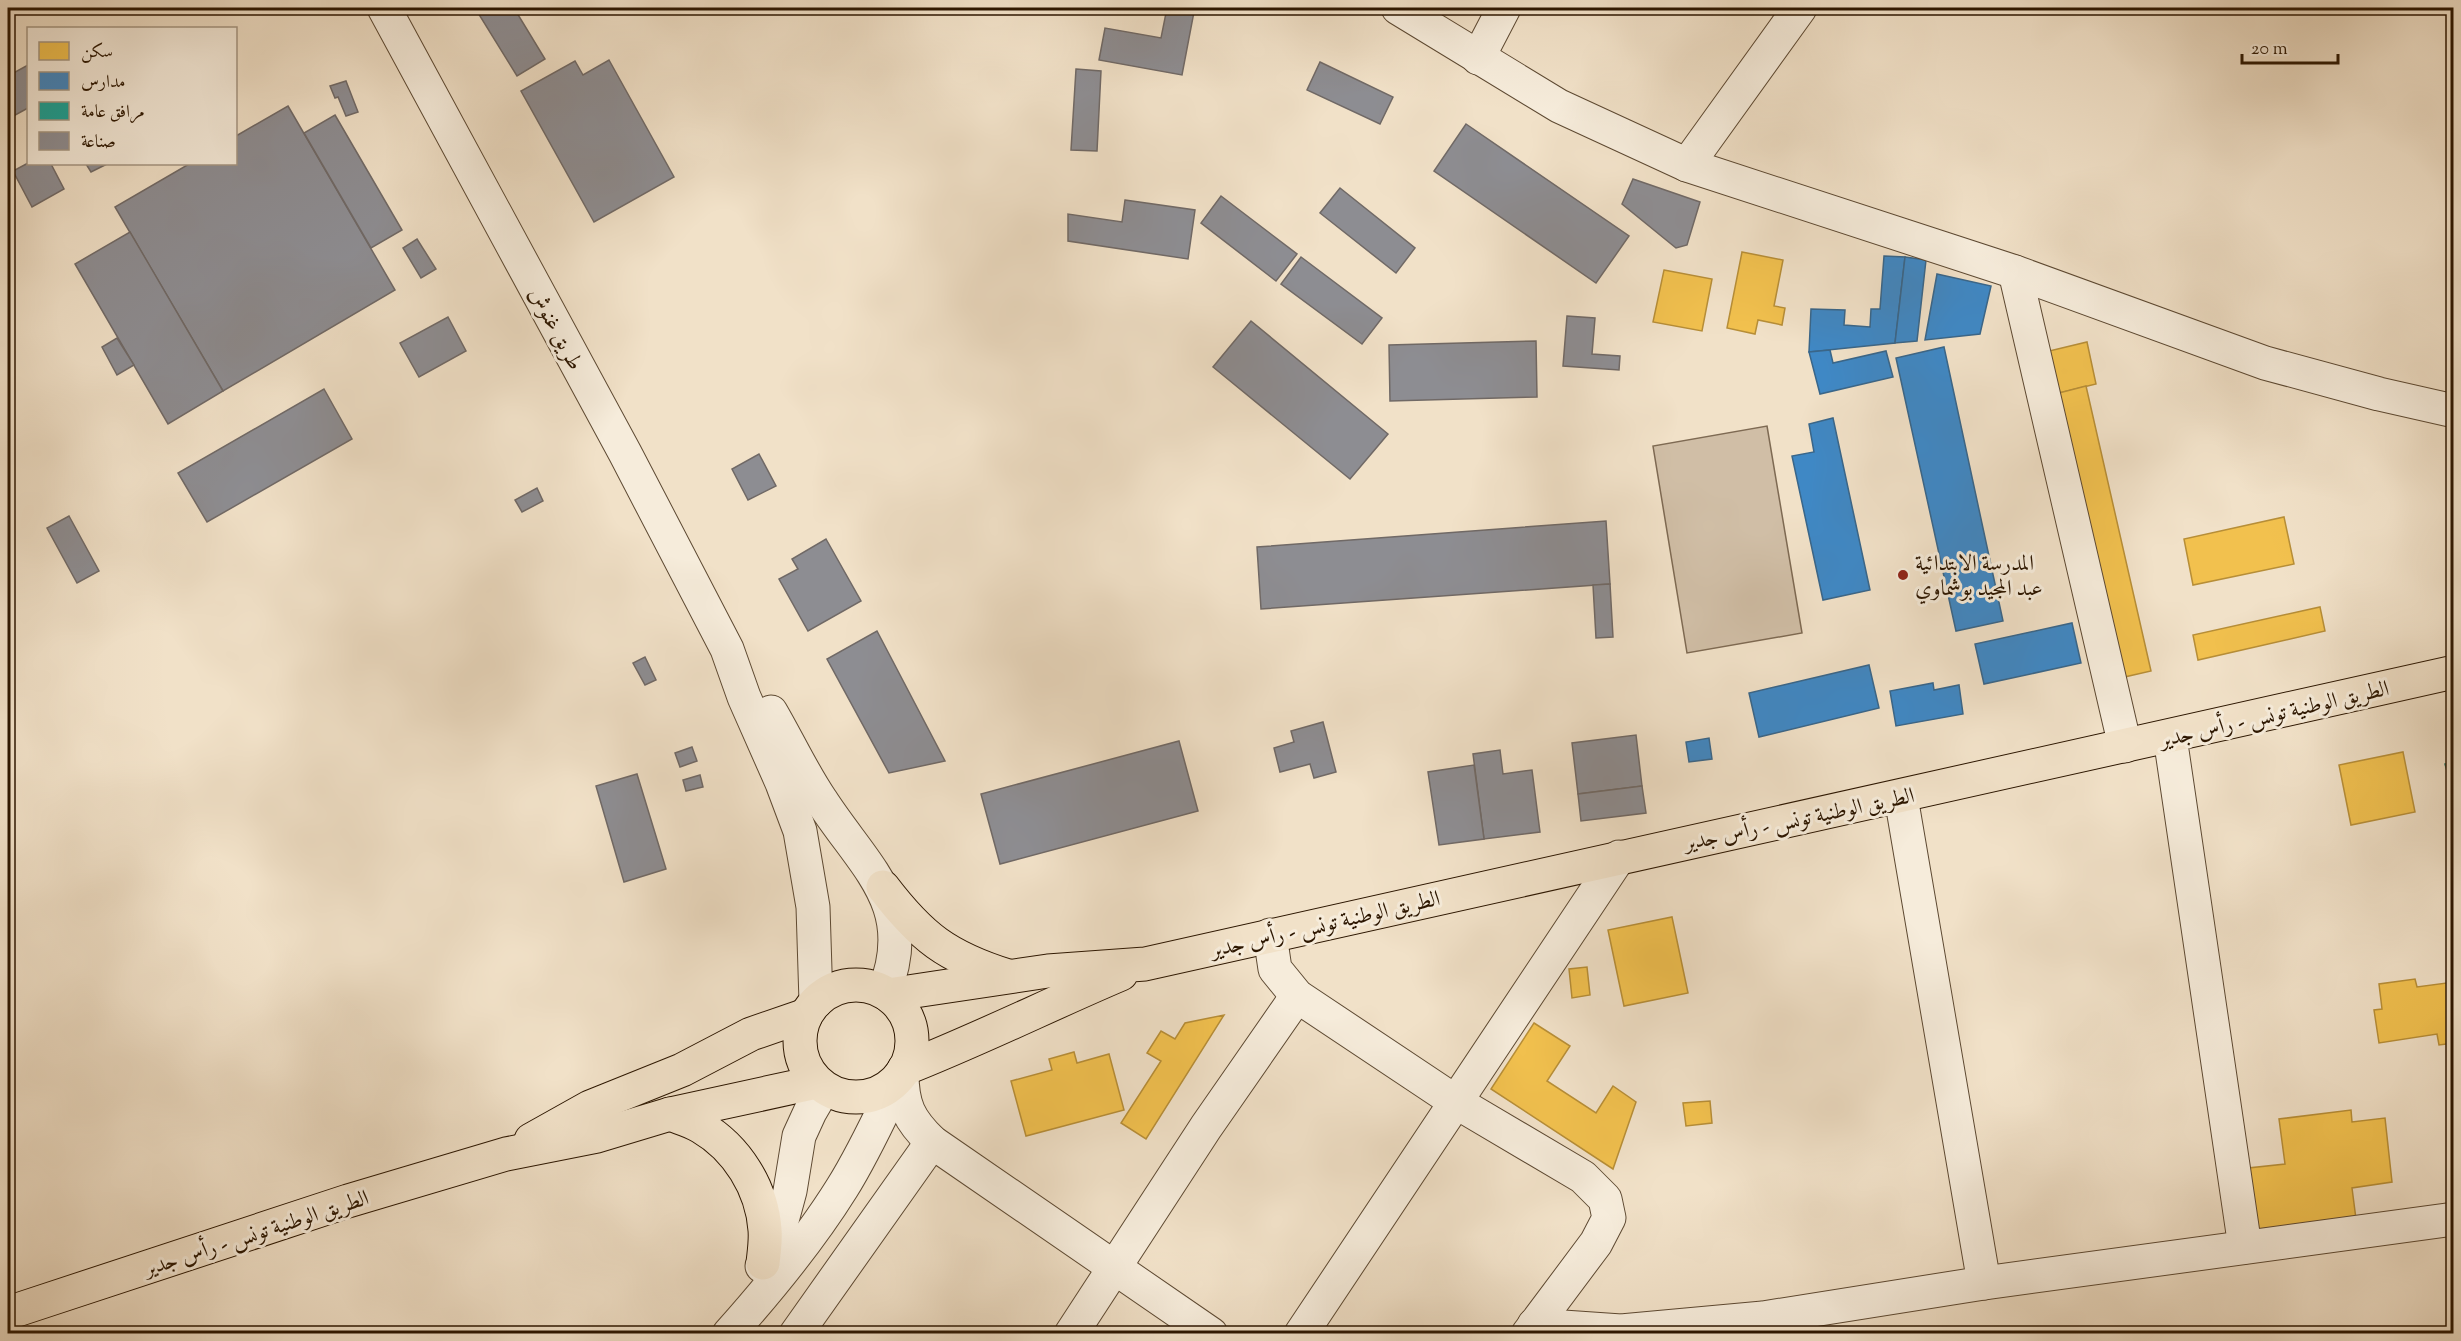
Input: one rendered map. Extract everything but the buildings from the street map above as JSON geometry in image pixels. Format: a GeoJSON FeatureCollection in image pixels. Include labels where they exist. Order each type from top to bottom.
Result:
{"type":"FeatureCollection","features":[{"type":"Feature","properties":{"kind":"main road","name":"الطريق الوطنية تونس - رأس جدير"},"geometry":{"type":"LineString","coordinates":[[886,993],[1012,978],[1048,971],[1145,964],[2454,672]]}},
{"type":"Feature","properties":{"kind":"main road"},"geometry":{"type":"LineString","coordinates":[[883,887],[908,919],[938,945],[974,966],[1012,978]]}},
{"type":"Feature","properties":{"kind":"main road","name":"الطريق الوطنية تونس - رأس جدير"},"geometry":{"type":"LineString","coordinates":[[902,1073],[995,1029],[1145,964]]}},
{"type":"Feature","properties":{"kind":"main road"},"geometry":{"type":"LineString","coordinates":[[841,987],[870,987],[886,993],[900,1006],[908,1020],[912,1037],[911,1054],[902,1073],[886,1088],[871,1095],[855,1098],[838,1095],[820,1085],[806,1068],[800,1050],[801,1032],[811,1009],[827,993],[841,987]]}},
{"type":"Feature","properties":{"kind":"main road","name":"الطريق الوطنية تونس - رأس جدير"},"geometry":{"type":"LineString","coordinates":[[506,1155],[590,1107],[682,1070],[752,1034],[811,1009]]}},
{"type":"Feature","properties":{"kind":"main road","name":"الطريق الوطنية تونس - رأس جدير"},"geometry":{"type":"LineString","coordinates":[[8,1313],[348,1201],[506,1155],[597,1136],[670,1114],[820,1085]]}},
{"type":"Feature","properties":{"kind":"main road"},"geometry":{"type":"LineString","coordinates":[[670,1114],[700,1126],[725,1145],[746,1170],[759,1199],[765,1231],[763,1263]]}},
{"type":"Feature","properties":{"kind":"street","name":"طريق غنوش"},"geometry":{"type":"LineString","coordinates":[[384,8],[625,453],[727,649]]}},
{"type":"Feature","properties":{"kind":"street"},"geometry":{"type":"LineString","coordinates":[[1398,8],[1559,106],[1687,165],[2015,272],[2265,363],[2379,394],[2454,411]]}},
{"type":"Feature","properties":{"kind":"street"},"geometry":{"type":"LineString","coordinates":[[1478,58],[1504,8]]}},
{"type":"Feature","properties":{"kind":"street"},"geometry":{"type":"LineString","coordinates":[[1687,165],[1800,8]]}},
{"type":"Feature","properties":{"kind":"street"},"geometry":{"type":"LineString","coordinates":[[2015,272],[2125,746]]}},
{"type":"Feature","properties":{"kind":"street"},"geometry":{"type":"LineString","coordinates":[[727,649],[759,690],[820,799],[883,887],[895,929],[895,951],[886,993]]}},
{"type":"Feature","properties":{"kind":"street"},"geometry":{"type":"LineString","coordinates":[[727,649],[744,697],[782,783],[800,831],[813,907],[811,1009]]}},
{"type":"Feature","properties":{"kind":"street"},"geometry":{"type":"LineString","coordinates":[[2170,737],[2245,1247]]}},
{"type":"Feature","properties":{"kind":"street"},"geometry":{"type":"LineString","coordinates":[[1901,796],[1984,1283]]}},
{"type":"Feature","properties":{"kind":"street"},"geometry":{"type":"LineString","coordinates":[[1301,1334],[1618,857]]}},
{"type":"Feature","properties":{"kind":"street"},"geometry":{"type":"LineString","coordinates":[[1270,935],[1275,969],[1297,996],[1456,1102],[1583,1177],[1605,1199],[1609,1218],[1596,1243],[1531,1329]]}},
{"type":"Feature","properties":{"kind":"street"},"geometry":{"type":"LineString","coordinates":[[1071,1334],[1206,1127],[1297,996]]}},
{"type":"Feature","properties":{"kind":"street"},"geometry":{"type":"LineString","coordinates":[[902,1073],[902,1093],[908,1112],[917,1128],[932,1142],[1211,1334]]}},
{"type":"Feature","properties":{"kind":"street"},"geometry":{"type":"LineString","coordinates":[[728,1334],[770,1288],[842,1188],[902,1073]]}},
{"type":"Feature","properties":{"kind":"street"},"geometry":{"type":"LineString","coordinates":[[728,1334],[780,1228],[790,1191],[800,1136],[820,1085]]}},
{"type":"Feature","properties":{"kind":"street"},"geometry":{"type":"LineString","coordinates":[[796,1334],[932,1142]]}},
{"type":"Feature","properties":{"kind":"street"},"geometry":{"type":"LineString","coordinates":[[1531,1329],[1621,1331],[1763,1318],[1984,1283],[2454,1220]]}},
{"type":"Feature","properties":{"kind":"shaded area"},"geometry":{"type":"Polygon","coordinates":[[[1767,426],[1802,633],[1687,653],[1653,446],[1767,426]]]}},
{"type":"Feature","properties":{"kind":"place","name":"المدرسة الابتدائية عبد المجيد بوشماوي"},"geometry":{"type":"Point","coordinates":[1903,575]}}]}
